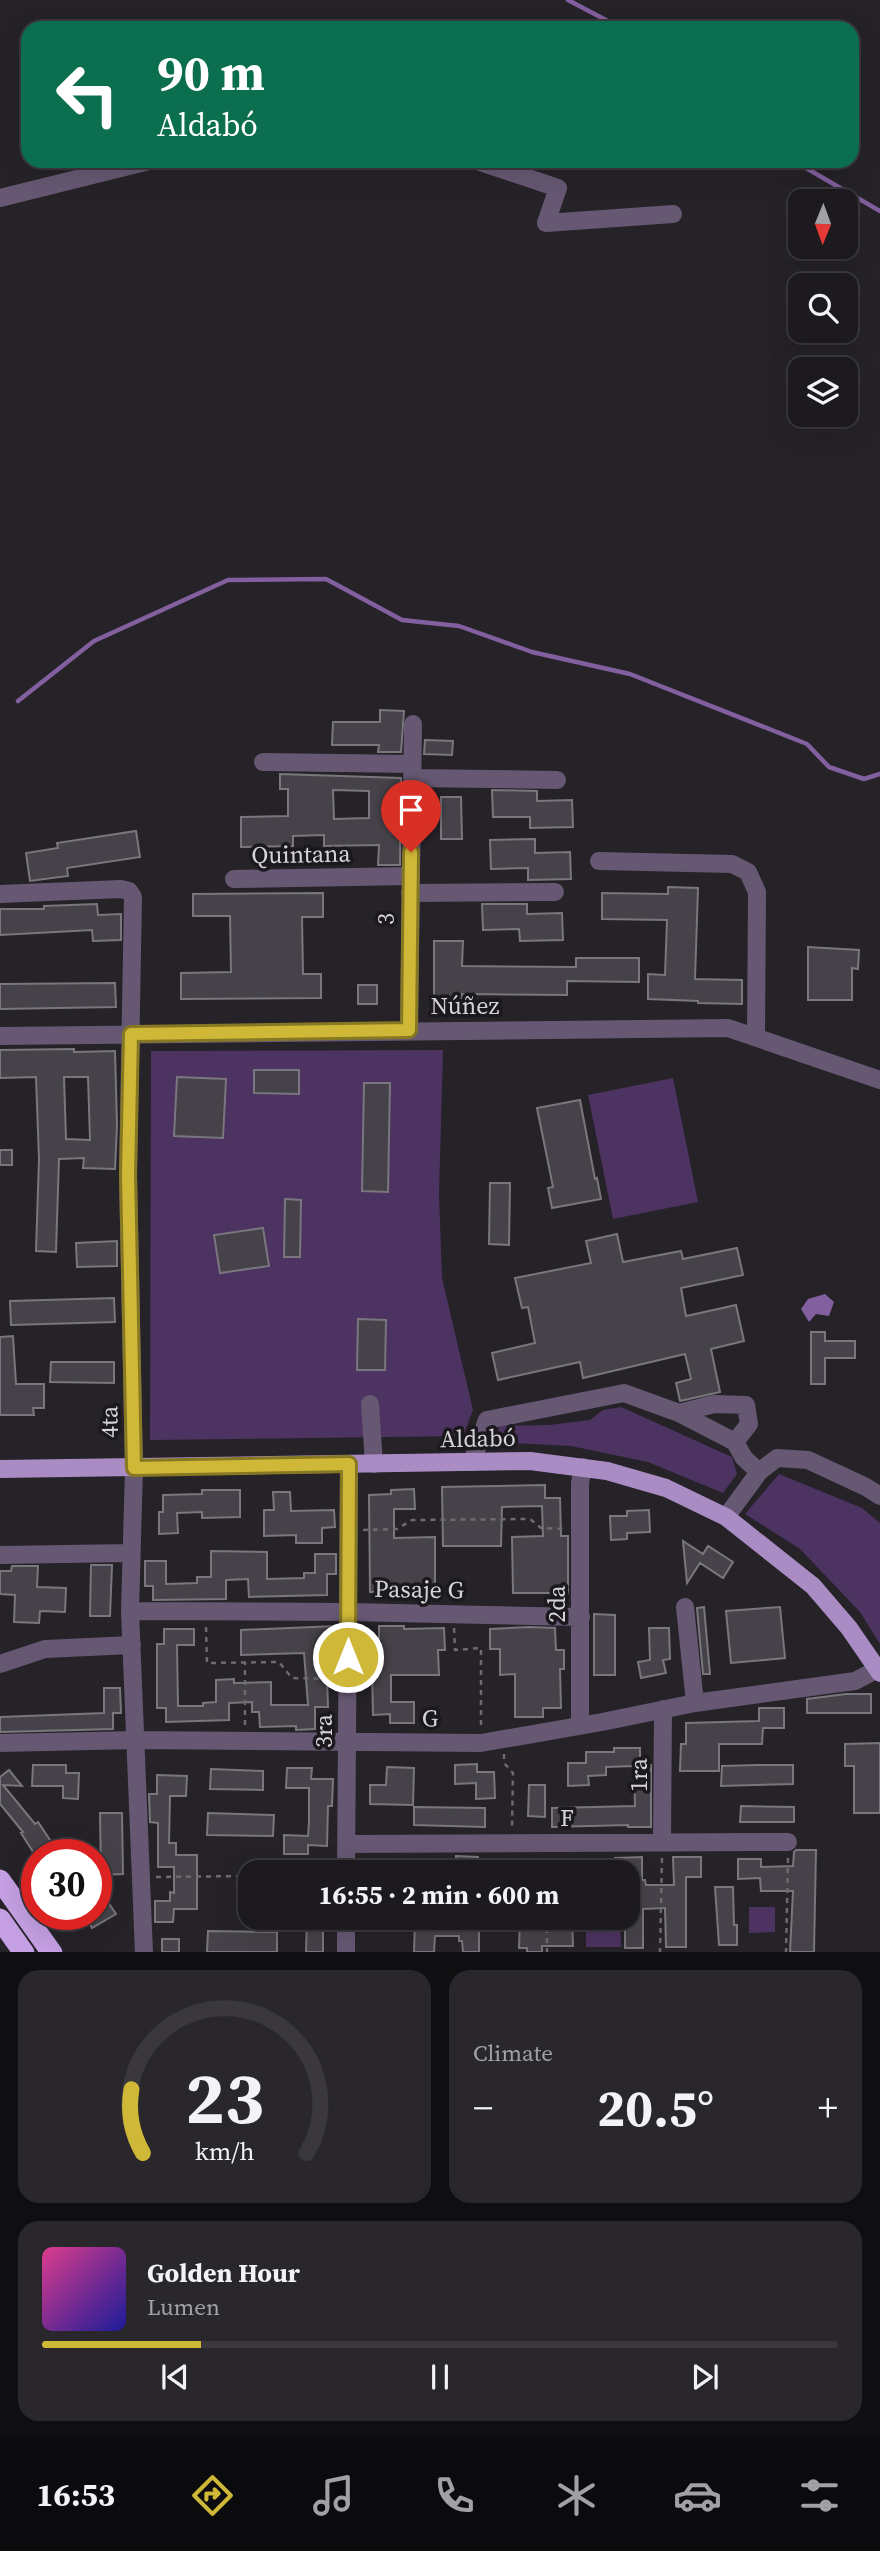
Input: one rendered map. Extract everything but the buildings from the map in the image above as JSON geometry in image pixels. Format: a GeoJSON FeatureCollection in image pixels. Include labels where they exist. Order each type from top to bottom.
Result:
{"type":"FeatureCollection","features":[{"type":"Feature","properties":{"kind":"highway"},"geometry":{"type":"LineString","coordinates":[[0,1880],[52,1952]]}},
{"type":"Feature","properties":{"kind":"highway"},"geometry":{"type":"LineString","coordinates":[[0,1919],[24,1952]]}},
{"type":"Feature","properties":{"kind":"main road","name":"Aldabó"},"geometry":{"type":"LineString","coordinates":[[0,1469],[530,1461],[582,1475],[666,1488],[726,1517],[813,1586],[849,1628],[879,1671]]}},
{"type":"Feature","properties":{"kind":"street"},"geometry":{"type":"LineString","coordinates":[[0,198],[121,168]]}},
{"type":"Feature","properties":{"kind":"street"},"geometry":{"type":"LineString","coordinates":[[498,168],[558,188],[546,223],[673,214]]}},
{"type":"Feature","properties":{"kind":"street","name":"3"},"geometry":{"type":"LineString","coordinates":[[409,1030],[413,724]]}},
{"type":"Feature","properties":{"kind":"street"},"geometry":{"type":"LineString","coordinates":[[263,762],[557,780]]}},
{"type":"Feature","properties":{"kind":"street"},"geometry":{"type":"LineString","coordinates":[[599,861],[732,864],[748,872],[757,892],[755,1037]]}},
{"type":"Feature","properties":{"kind":"street","name":"Quintana"},"geometry":{"type":"LineString","coordinates":[[234,879],[555,892]]}},
{"type":"Feature","properties":{"kind":"street","name":"4ta"},"geometry":{"type":"LineString","coordinates":[[0,894],[121,888],[129,891],[133,897],[128,1174],[134,1468],[130,1611],[144,1952]]}},
{"type":"Feature","properties":{"kind":"street","name":"Núñez"},"geometry":{"type":"LineString","coordinates":[[0,1036],[728,1028],[880,1080]]}},
{"type":"Feature","properties":{"kind":"street"},"geometry":{"type":"LineString","coordinates":[[472,1462],[487,1420],[624,1393],[679,1413],[735,1442],[744,1458],[759,1472]]}},
{"type":"Feature","properties":{"kind":"street"},"geometry":{"type":"LineString","coordinates":[[370,1404],[374,1464]]}},
{"type":"Feature","properties":{"kind":"street"},"geometry":{"type":"LineString","coordinates":[[679,1413],[714,1404],[746,1405],[749,1424],[735,1442]]}},
{"type":"Feature","properties":{"kind":"street"},"geometry":{"type":"LineString","coordinates":[[726,1517],[759,1472],[777,1458],[808,1460],[880,1496]]}},
{"type":"Feature","properties":{"kind":"street","name":"3ra"},"geometry":{"type":"LineString","coordinates":[[346,1860],[349,1464]]}},
{"type":"Feature","properties":{"kind":"street","name":"2da"},"geometry":{"type":"LineString","coordinates":[[580,1726],[582,1475]]}},
{"type":"Feature","properties":{"kind":"street"},"geometry":{"type":"LineString","coordinates":[[0,1555],[130,1553]]}},
{"type":"Feature","properties":{"kind":"street"},"geometry":{"type":"LineString","coordinates":[[685,1607],[695,1703]]}},
{"type":"Feature","properties":{"kind":"street","name":"Pasaje G"},"geometry":{"type":"LineString","coordinates":[[130,1611],[458,1610],[581,1617]]}},
{"type":"Feature","properties":{"kind":"street"},"geometry":{"type":"LineString","coordinates":[[0,1664],[45,1649],[132,1645]]}},
{"type":"Feature","properties":{"kind":"street","name":"G"},"geometry":{"type":"LineString","coordinates":[[0,1743],[504,1739],[695,1703],[855,1681],[879,1671]]}},
{"type":"Feature","properties":{"kind":"street","name":"1ra"},"geometry":{"type":"LineString","coordinates":[[662,1841],[663,1709]]}},
{"type":"Feature","properties":{"kind":"street","name":"F"},"geometry":{"type":"LineString","coordinates":[[347,1843],[391,1848],[512,1841],[662,1841],[683,1836],[788,1842]]}},
{"type":"Feature","properties":{"kind":"street"},"geometry":{"type":"LineString","coordinates":[[346,1930],[346,1952]]}},
{"type":"Feature","properties":{"kind":"path"},"geometry":{"type":"LineString","coordinates":[[349,1531],[397,1530],[412,1520],[530,1519],[541,1528],[564,1530]]}},
{"type":"Feature","properties":{"kind":"path"},"geometry":{"type":"LineString","coordinates":[[458,1610],[455,1650],[481,1648],[471,1739]]}},
{"type":"Feature","properties":{"kind":"path"},"geometry":{"type":"LineString","coordinates":[[206,1612],[207,1663],[279,1661],[292,1678],[348,1679]]}},
{"type":"Feature","properties":{"kind":"path"},"geometry":{"type":"LineString","coordinates":[[245,1662],[245,1741]]}},
{"type":"Feature","properties":{"kind":"path"},"geometry":{"type":"LineString","coordinates":[[504,1739],[504,1763],[513,1773],[512,1841]]}},
{"type":"Feature","properties":{"kind":"path"},"geometry":{"type":"LineString","coordinates":[[660,1952],[662,1841]]}},
{"type":"Feature","properties":{"kind":"path"},"geometry":{"type":"LineString","coordinates":[[786,1952],[788,1842]]}},
{"type":"Feature","properties":{"kind":"path"},"geometry":{"type":"LineString","coordinates":[[142,1877],[238,1876]]}},
{"type":"Feature","properties":{"kind":"path"},"geometry":{"type":"LineString","coordinates":[[547,1930],[547,1952]]}},
{"type":"Feature","properties":{"kind":"shaded area"},"geometry":{"type":"Polygon","coordinates":[[[443,1050],[439,1194],[442,1278],[473,1410],[463,1436],[150,1440],[151,1051],[443,1050]]]}},
{"type":"Feature","properties":{"kind":"shaded area"},"geometry":{"type":"Polygon","coordinates":[[[673,1078],[698,1202],[613,1219],[588,1095],[673,1078]]]}},
{"type":"Feature","properties":{"kind":"shaded area"},"geometry":{"type":"Polygon","coordinates":[[[825,1294],[834,1302],[829,1316],[816,1314],[809,1322],[801,1309],[808,1299],[825,1294]]]}},
{"type":"Feature","properties":{"kind":"shaded area"},"geometry":{"type":"Polygon","coordinates":[[[621,1407],[732,1457],[737,1474],[723,1493],[648,1462],[571,1446],[493,1442],[500,1426],[549,1425],[590,1420],[603,1410],[621,1407]]]}},
{"type":"Feature","properties":{"kind":"shaded area"},"geometry":{"type":"Polygon","coordinates":[[[779,1474],[862,1508],[880,1523],[880,1644],[860,1612],[800,1549],[745,1514],[779,1474]]]}},
{"type":"Feature","properties":{"kind":"shaded area"},"geometry":{"type":"Polygon","coordinates":[[[749,1907],[775,1907],[775,1932],[749,1933],[749,1907]]]}},
{"type":"Feature","properties":{"kind":"shaded area"},"geometry":{"type":"Polygon","coordinates":[[[586,1930],[620,1930],[621,1947],[586,1947],[586,1930]]]}},
{"type":"Feature","properties":{"kind":"waterway"},"geometry":{"type":"LineString","coordinates":[[568,0],[608,21]]}},
{"type":"Feature","properties":{"kind":"waterway"},"geometry":{"type":"LineString","coordinates":[[806,168],[880,211]]}},
{"type":"Feature","properties":{"kind":"waterway"},"geometry":{"type":"LineString","coordinates":[[18,701],[94,641],[228,580],[326,579],[402,620],[459,626],[532,652],[630,674],[807,744],[829,767],[864,779],[880,774]]}},
{"type":"Feature","properties":{"kind":"route"},"geometry":{"type":"LineString","coordinates":[[348,1657],[349,1464],[134,1468],[128,1174],[131,1034],[409,1030],[411,852]]}}]}
